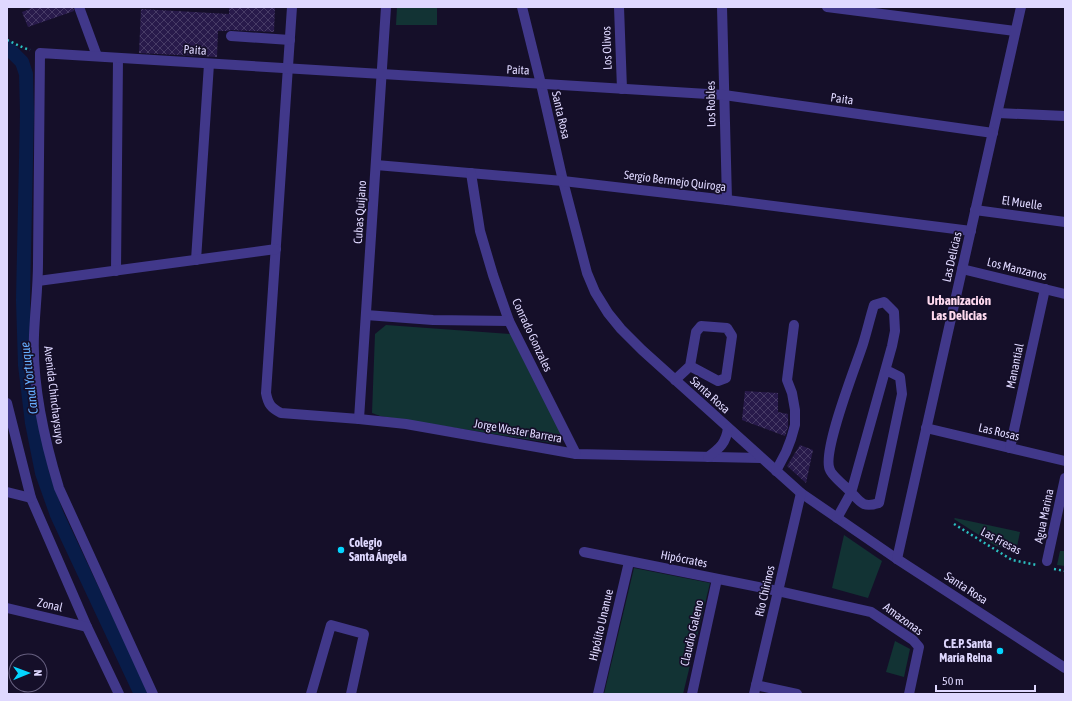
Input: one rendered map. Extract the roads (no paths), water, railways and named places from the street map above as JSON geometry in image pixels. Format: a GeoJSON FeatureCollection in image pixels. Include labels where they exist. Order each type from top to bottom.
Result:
{"type":"FeatureCollection","features":[{"type":"Feature","properties":{"kind":"street"},"geometry":{"type":"LineString","coordinates":[[79,7],[98,56]]}},
{"type":"Feature","properties":{"kind":"street"},"geometry":{"type":"LineString","coordinates":[[38,281],[276,249],[292,7]]}},
{"type":"Feature","properties":{"kind":"street","name":"Cubas Quijano"},"geometry":{"type":"LineString","coordinates":[[359,418],[386,7]]}},
{"type":"Feature","properties":{"kind":"street","name":"Santa Rosa"},"geometry":{"type":"LineString","coordinates":[[522,7],[563,181],[587,273],[595,292],[608,313],[621,329],[675,380],[801,493],[897,559],[1065,668]]}},
{"type":"Feature","properties":{"kind":"street","name":"Los Olivos"},"geometry":{"type":"LineString","coordinates":[[619,7],[622,89]]}},
{"type":"Feature","properties":{"kind":"street","name":"Los Robles"},"geometry":{"type":"LineString","coordinates":[[722,7],[726,200]]}},
{"type":"Feature","properties":{"kind":"street"},"geometry":{"type":"LineString","coordinates":[[827,7],[1015,31]]}},
{"type":"Feature","properties":{"kind":"street","name":"Las Delicias"},"geometry":{"type":"LineString","coordinates":[[897,559],[1021,7]]}},
{"type":"Feature","properties":{"kind":"street"},"geometry":{"type":"LineString","coordinates":[[231,36],[290,40]]}},
{"type":"Feature","properties":{"kind":"street","name":"Paita"},"geometry":{"type":"LineString","coordinates":[[40,53],[724,95],[993,133]]}},
{"type":"Feature","properties":{"kind":"street","name":"Avenida Chinchaysuyo"},"geometry":{"type":"LineString","coordinates":[[40,53],[38,281],[34,336],[34,365],[44,428],[50,459],[59,488],[153,694]]}},
{"type":"Feature","properties":{"kind":"street"},"geometry":{"type":"LineString","coordinates":[[116,271],[118,58]]}},
{"type":"Feature","properties":{"kind":"street"},"geometry":{"type":"LineString","coordinates":[[196,260],[209,64]]}},
{"type":"Feature","properties":{"kind":"street"},"geometry":{"type":"LineString","coordinates":[[998,113],[1065,116]]}},
{"type":"Feature","properties":{"kind":"street","name":"Sergio Bermejo Quiroga"},"geometry":{"type":"LineString","coordinates":[[376,165],[563,181],[971,230]]}},
{"type":"Feature","properties":{"kind":"street","name":"Conrado Gonzales"},"geometry":{"type":"LineString","coordinates":[[471,173],[480,230],[508,321],[576,454]]}},
{"type":"Feature","properties":{"kind":"street","name":"El Muelle"},"geometry":{"type":"LineString","coordinates":[[976,210],[1065,222]]}},
{"type":"Feature","properties":{"kind":"street","name":"Jorge Wester Barrera"},"geometry":{"type":"LineString","coordinates":[[276,249],[266,393],[267,402],[272,409],[281,413],[359,418],[406,424],[576,454],[762,458]]}},
{"type":"Feature","properties":{"kind":"street","name":"Los Manzanos"},"geometry":{"type":"LineString","coordinates":[[962,269],[1065,294]]}},
{"type":"Feature","properties":{"kind":"street","name":"Manantial"},"geometry":{"type":"LineString","coordinates":[[1010,448],[1045,289]]}},
{"type":"Feature","properties":{"kind":"street"},"geometry":{"type":"LineString","coordinates":[[836,518],[851,493],[886,370],[895,331],[894,312],[884,302],[874,305],[863,344],[832,436],[828,459],[830,470],[851,493],[862,504],[872,505],[879,503],[902,394],[900,377],[886,370]]}},
{"type":"Feature","properties":{"kind":"street"},"geometry":{"type":"LineString","coordinates":[[366,315],[432,320],[508,321]]}},
{"type":"Feature","properties":{"kind":"street"},"geometry":{"type":"LineString","coordinates":[[776,471],[786,452],[795,425],[795,410],[787,380],[794,325]]}},
{"type":"Feature","properties":{"kind":"street"},"geometry":{"type":"LineString","coordinates":[[675,380],[690,366],[696,332],[701,326],[727,328],[732,336],[726,378],[718,381],[690,366]]}},
{"type":"Feature","properties":{"kind":"street"},"geometry":{"type":"LineString","coordinates":[[7,403],[31,498],[87,627],[119,694]]}},
{"type":"Feature","properties":{"kind":"street"},"geometry":{"type":"LineString","coordinates":[[708,457],[719,449],[727,438],[728,428]]}},
{"type":"Feature","properties":{"kind":"street","name":"Las Rosas"},"geometry":{"type":"LineString","coordinates":[[926,428],[1065,461]]}},
{"type":"Feature","properties":{"kind":"street","name":"Agua Marina"},"geometry":{"type":"LineString","coordinates":[[1046,565],[1065,478]]}},
{"type":"Feature","properties":{"kind":"street"},"geometry":{"type":"LineString","coordinates":[[7,492],[31,498]]}},
{"type":"Feature","properties":{"kind":"street","name":"Río Chirinos"},"geometry":{"type":"LineString","coordinates":[[755,689],[801,493]]}},
{"type":"Feature","properties":{"kind":"street","name":"Hipócrates"},"geometry":{"type":"LineString","coordinates":[[584,552],[778,591]]}},
{"type":"Feature","properties":{"kind":"street","name":"Hipólito Unanue"},"geometry":{"type":"LineString","coordinates":[[598,694],[629,562]]}},
{"type":"Feature","properties":{"kind":"street","name":"Claudio Galeno"},"geometry":{"type":"LineString","coordinates":[[692,694],[717,579]]}},
{"type":"Feature","properties":{"kind":"street","name":"Amazonas"},"geometry":{"type":"LineString","coordinates":[[778,591],[872,612],[913,640],[919,647],[908,694]]}},
{"type":"Feature","properties":{"kind":"street","name":"Zonal"},"geometry":{"type":"LineString","coordinates":[[7,608],[87,627]]}},
{"type":"Feature","properties":{"kind":"street"},"geometry":{"type":"LineString","coordinates":[[311,694],[331,625],[364,634],[351,694]]}},
{"type":"Feature","properties":{"kind":"street"},"geometry":{"type":"LineString","coordinates":[[755,689],[797,694]]}},
{"type":"Feature","properties":{"kind":"waterway","name":"Canal Yortuque"},"geometry":{"type":"LineString","coordinates":[[7,47],[22,62],[26,74],[27,113],[23,300],[25,365],[32,423],[42,473],[57,515],[141,694]]}},
{"type":"Feature","properties":{"kind":"place","name":"Colegio Santa Ángela"},"geometry":{"type":"Point","coordinates":[341,550]}},
{"type":"Feature","properties":{"kind":"place","name":"C.E.P. Santa María Reina"},"geometry":{"type":"Point","coordinates":[1000,651]}},
{"type":"Feature","properties":{"kind":"district","name":"Urbanización Las Delicias"},"geometry":{"type":"Point","coordinates":[959,308]}}]}
